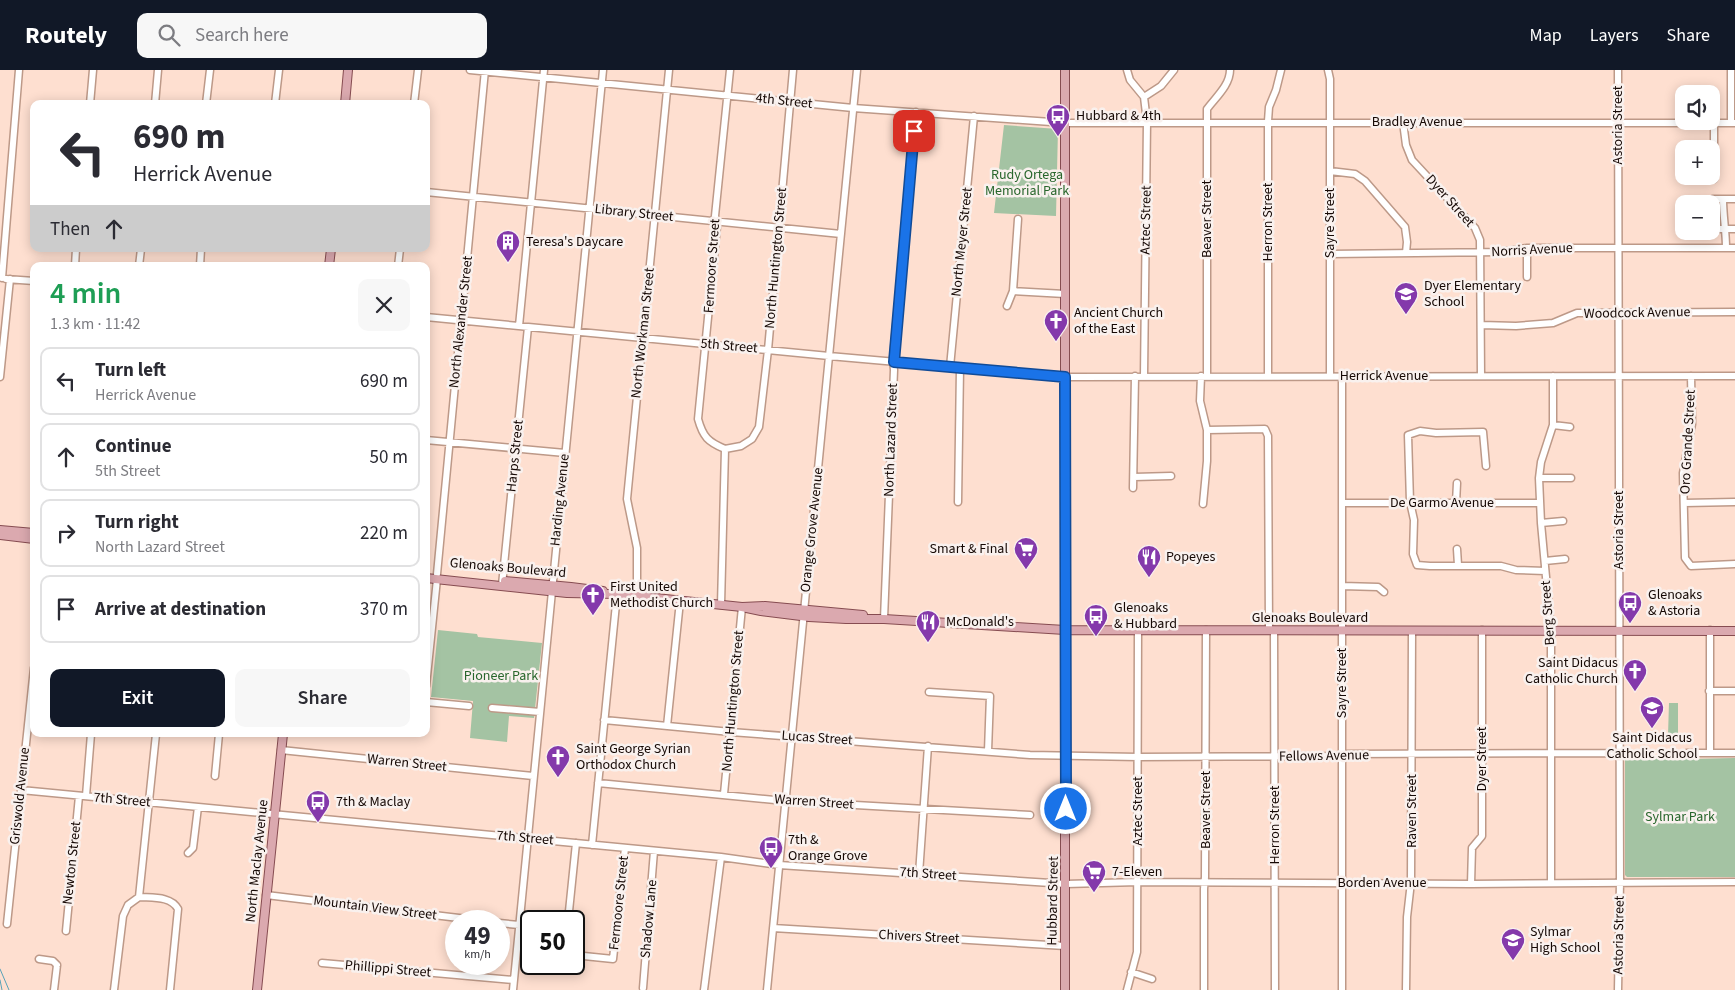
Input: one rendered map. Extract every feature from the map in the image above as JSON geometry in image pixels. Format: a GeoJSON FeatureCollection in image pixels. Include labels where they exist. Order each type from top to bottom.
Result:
{"type":"FeatureCollection","features":[{"type":"Feature","properties":{"kind":"main road"},"geometry":{"type":"LineString","coordinates":[[345,100],[348,70]]}},
{"type":"Feature","properties":{"kind":"main road","name":"Hubbard Street"},"geometry":{"type":"LineString","coordinates":[[1065,70],[1066,990]]}},
{"type":"Feature","properties":{"kind":"main road"},"geometry":{"type":"LineString","coordinates":[[0,530],[30,533]]}},
{"type":"Feature","properties":{"kind":"main road"},"geometry":{"type":"LineString","coordinates":[[0,535],[30,539]]}},
{"type":"Feature","properties":{"kind":"main road","name":"Glenoaks Boulevard"},"geometry":{"type":"LineString","coordinates":[[430,574],[596,595],[617,594],[742,607],[761,606],[846,619],[884,618],[1065,630],[1735,630]]}},
{"type":"Feature","properties":{"kind":"main road","name":"Glenoaks Boulevard"},"geometry":{"type":"LineString","coordinates":[[430,577],[437,576]]}},
{"type":"Feature","properties":{"kind":"main road","name":"North Maclay Avenue"},"geometry":{"type":"LineString","coordinates":[[257,990],[283,737]]}},
{"type":"Feature","properties":{"kind":"street"},"geometry":{"type":"LineString","coordinates":[[19,70],[1,278],[30,281]]}},
{"type":"Feature","properties":{"kind":"street"},"geometry":{"type":"LineString","coordinates":[[90,100],[93,70]]}},
{"type":"Feature","properties":{"kind":"street"},"geometry":{"type":"LineString","coordinates":[[155,100],[158,70]]}},
{"type":"Feature","properties":{"kind":"street"},"geometry":{"type":"LineString","coordinates":[[206,100],[210,70]]}},
{"type":"Feature","properties":{"kind":"street"},"geometry":{"type":"LineString","coordinates":[[275,100],[278,70]]}},
{"type":"Feature","properties":{"kind":"street"},"geometry":{"type":"LineString","coordinates":[[414,100],[418,70]]}},
{"type":"Feature","properties":{"kind":"street","name":"4th Street"},"geometry":{"type":"LineString","coordinates":[[470,70],[543,74],[601,83],[853,108],[1065,123],[1098,123]]}},
{"type":"Feature","properties":{"kind":"street","name":"Harding Avenue"},"geometry":{"type":"LineString","coordinates":[[513,990],[603,70]]}},
{"type":"Feature","properties":{"kind":"street","name":"North Workman Street"},"geometry":{"type":"LineString","coordinates":[[637,596],[637,548],[627,499],[669,70]]}},
{"type":"Feature","properties":{"kind":"street","name":"Fermoore Street"},"geometry":{"type":"LineString","coordinates":[[725,449],[713,444],[702,434],[698,419],[717,226],[715,216],[730,70]]}},
{"type":"Feature","properties":{"kind":"street","name":"North Huntington Street"},"geometry":{"type":"LineString","coordinates":[[725,449],[741,446],[752,439],[759,427],[768,350],[793,70]]}},
{"type":"Feature","properties":{"kind":"street","name":"Orange Grove Avenue"},"geometry":{"type":"LineString","coordinates":[[768,990],[857,70]]}},
{"type":"Feature","properties":{"kind":"street"},"geometry":{"type":"LineString","coordinates":[[1127,70],[1130,80],[1144,97],[1162,86],[1174,70]]}},
{"type":"Feature","properties":{"kind":"street","name":"Beaver Street"},"geometry":{"type":"LineString","coordinates":[[1203,504],[1207,461],[1207,430],[1200,401],[1204,376],[1207,109],[1224,88],[1230,76],[1230,70]]}},
{"type":"Feature","properties":{"kind":"street","name":"Herron Street"},"geometry":{"type":"LineString","coordinates":[[1268,376],[1268,121],[1269,107],[1281,70]]}},
{"type":"Feature","properties":{"kind":"street","name":"Sayre Street"},"geometry":{"type":"LineString","coordinates":[[1328,70],[1330,79],[1330,376]]}},
{"type":"Feature","properties":{"kind":"street","name":"Astoria Street"},"geometry":{"type":"LineString","coordinates":[[1618,70],[1620,376],[1620,882],[1618,990]]}},
{"type":"Feature","properties":{"kind":"street"},"geometry":{"type":"LineString","coordinates":[[1731,70],[1733,123]]}},
{"type":"Feature","properties":{"kind":"street","name":"North Alexander Street"},"geometry":{"type":"LineString","coordinates":[[430,646],[485,71]]}},
{"type":"Feature","properties":{"kind":"street"},"geometry":{"type":"LineString","coordinates":[[519,326],[543,74]]}},
{"type":"Feature","properties":{"kind":"street","name":"Aztec Street"},"geometry":{"type":"LineString","coordinates":[[1144,97],[1146,122],[1144,376]]}},
{"type":"Feature","properties":{"kind":"street","name":"North Lazard Street"},"geometry":{"type":"LineString","coordinates":[[884,618],[894,362],[916,112]]}},
{"type":"Feature","properties":{"kind":"street","name":"North Meyer Street"},"geometry":{"type":"LineString","coordinates":[[950,367],[974,116]]}},
{"type":"Feature","properties":{"kind":"street","name":"Bradley Avenue"},"geometry":{"type":"LineString","coordinates":[[1098,123],[1268,121],[1675,123]]}},
{"type":"Feature","properties":{"kind":"street","name":"Dyer Street"},"geometry":{"type":"LineString","coordinates":[[1403,122],[1406,145],[1412,160],[1474,228],[1480,240],[1481,376]]}},
{"type":"Feature","properties":{"kind":"street","name":"Bradley Avenue"},"geometry":{"type":"LineString","coordinates":[[1720,123],[1733,123]]}},
{"type":"Feature","properties":{"kind":"street"},"geometry":{"type":"LineString","coordinates":[[1330,171],[1355,174],[1365,182],[1405,227],[1406,253]]}},
{"type":"Feature","properties":{"kind":"street","name":"Library Street"},"geometry":{"type":"LineString","coordinates":[[430,192],[841,234]]}},
{"type":"Feature","properties":{"kind":"street"},"geometry":{"type":"LineString","coordinates":[[1720,200],[1734,199]]}},
{"type":"Feature","properties":{"kind":"street"},"geometry":{"type":"LineString","coordinates":[[1723,200],[1726,248]]}},
{"type":"Feature","properties":{"kind":"street"},"geometry":{"type":"LineString","coordinates":[[1007,306],[1013,291],[1018,219]]}},
{"type":"Feature","properties":{"kind":"street"},"geometry":{"type":"LineString","coordinates":[[1720,229],[1735,229]]}},
{"type":"Feature","properties":{"kind":"street"},"geometry":{"type":"LineString","coordinates":[[1527,248],[1527,276]]}},
{"type":"Feature","properties":{"kind":"street","name":"Norris Avenue"},"geometry":{"type":"LineString","coordinates":[[1330,254],[1501,252],[1527,248],[1735,248]]}},
{"type":"Feature","properties":{"kind":"street"},"geometry":{"type":"LineString","coordinates":[[0,377],[10,279]]}},
{"type":"Feature","properties":{"kind":"street"},"geometry":{"type":"LineString","coordinates":[[1013,291],[1065,294]]}},
{"type":"Feature","properties":{"kind":"street","name":"Woodcock Avenue"},"geometry":{"type":"LineString","coordinates":[[1481,325],[1516,326],[1553,323],[1577,314],[1735,312]]}},
{"type":"Feature","properties":{"kind":"street","name":"5th Street"},"geometry":{"type":"LineString","coordinates":[[430,318],[1033,375]]}},
{"type":"Feature","properties":{"kind":"street","name":"Harps Street"},"geometry":{"type":"LineString","coordinates":[[502,583],[528,327]]}},
{"type":"Feature","properties":{"kind":"street"},"geometry":{"type":"LineString","coordinates":[[958,502],[960,368]]}},
{"type":"Feature","properties":{"kind":"street","name":"Herrick Avenue"},"geometry":{"type":"LineString","coordinates":[[1033,375],[1065,377],[1735,376]]}},
{"type":"Feature","properties":{"kind":"street"},"geometry":{"type":"LineString","coordinates":[[1134,488],[1135,376]]}},
{"type":"Feature","properties":{"kind":"street","name":"Sayre Street"},"geometry":{"type":"LineString","coordinates":[[1342,376],[1342,990]]}},
{"type":"Feature","properties":{"kind":"street","name":"Berg Street"},"geometry":{"type":"LineString","coordinates":[[1551,883],[1551,631],[1541,523],[1540,478],[1541,462],[1553,425],[1553,376]]}},
{"type":"Feature","properties":{"kind":"street","name":"Oro Grande Street"},"geometry":{"type":"LineString","coordinates":[[1691,376],[1692,424],[1683,473],[1685,558],[1691,566],[1735,564]]}},
{"type":"Feature","properties":{"kind":"street"},"geometry":{"type":"LineString","coordinates":[[1553,425],[1570,427]]}},
{"type":"Feature","properties":{"kind":"street","name":"Herron Street"},"geometry":{"type":"LineString","coordinates":[[1207,430],[1265,429],[1268,436],[1274,757],[1275,990]]}},
{"type":"Feature","properties":{"kind":"street"},"geometry":{"type":"LineString","coordinates":[[1486,466],[1483,432],[1436,433],[1420,431],[1408,435],[1410,502],[1414,520],[1413,554],[1417,565],[1501,566],[1516,570],[1545,571]]}},
{"type":"Feature","properties":{"kind":"street"},"geometry":{"type":"LineString","coordinates":[[430,440],[565,453]]}},
{"type":"Feature","properties":{"kind":"street"},"geometry":{"type":"LineString","coordinates":[[721,605],[725,449]]}},
{"type":"Feature","properties":{"kind":"street"},"geometry":{"type":"LineString","coordinates":[[1134,478],[1171,476]]}},
{"type":"Feature","properties":{"kind":"street"},"geometry":{"type":"LineString","coordinates":[[1540,478],[1572,478]]}},
{"type":"Feature","properties":{"kind":"street"},"geometry":{"type":"LineString","coordinates":[[1456,503],[1457,483]]}},
{"type":"Feature","properties":{"kind":"street"},"geometry":{"type":"LineString","coordinates":[[1684,503],[1735,502]]}},
{"type":"Feature","properties":{"kind":"street","name":"De Garmo Avenue"},"geometry":{"type":"LineString","coordinates":[[1343,503],[1540,503]]}},
{"type":"Feature","properties":{"kind":"street"},"geometry":{"type":"LineString","coordinates":[[1541,523],[1563,521]]}},
{"type":"Feature","properties":{"kind":"street"},"geometry":{"type":"LineString","coordinates":[[1457,549],[1458,565]]}},
{"type":"Feature","properties":{"kind":"street"},"geometry":{"type":"LineString","coordinates":[[1545,561],[1565,559]]}},
{"type":"Feature","properties":{"kind":"street"},"geometry":{"type":"LineString","coordinates":[[1342,586],[1378,587],[1384,592]]}},
{"type":"Feature","properties":{"kind":"street"},"geometry":{"type":"LineString","coordinates":[[592,845],[617,594]]}},
{"type":"Feature","properties":{"kind":"street"},"geometry":{"type":"LineString","coordinates":[[667,726],[680,601]]}},
{"type":"Feature","properties":{"kind":"street","name":"North Huntington Street"},"geometry":{"type":"LineString","coordinates":[[724,794],[742,607]]}},
{"type":"Feature","properties":{"kind":"street","name":"Aztec Street"},"geometry":{"type":"LineString","coordinates":[[1126,990],[1137,952],[1138,630]]}},
{"type":"Feature","properties":{"kind":"street","name":"Beaver Street"},"geometry":{"type":"LineString","coordinates":[[1204,990],[1206,630]]}},
{"type":"Feature","properties":{"kind":"street","name":"Dyer Street"},"geometry":{"type":"LineString","coordinates":[[1471,884],[1472,848],[1482,836],[1482,630]]}},
{"type":"Feature","properties":{"kind":"street"},"geometry":{"type":"LineString","coordinates":[[1710,630],[1710,753]]}},
{"type":"Feature","properties":{"kind":"street","name":"Raven Street"},"geometry":{"type":"LineString","coordinates":[[1406,990],[1407,917],[1411,882],[1412,631]]}},
{"type":"Feature","properties":{"kind":"street"},"geometry":{"type":"LineString","coordinates":[[1709,691],[1735,691]]}},
{"type":"Feature","properties":{"kind":"street"},"geometry":{"type":"LineString","coordinates":[[928,692],[990,696],[988,751]]}},
{"type":"Feature","properties":{"kind":"street"},"geometry":{"type":"LineString","coordinates":[[430,702],[469,706]]}},
{"type":"Feature","properties":{"kind":"street","name":"Griswold Avenue"},"geometry":{"type":"LineString","coordinates":[[7,924],[30,706]]}},
{"type":"Feature","properties":{"kind":"street"},"geometry":{"type":"LineString","coordinates":[[492,708],[540,712]]}},
{"type":"Feature","properties":{"kind":"street","name":"Lucas Street"},"geometry":{"type":"LineString","coordinates":[[604,720],[730,732],[1030,755]]}},
{"type":"Feature","properties":{"kind":"street","name":"Newton Street"},"geometry":{"type":"LineString","coordinates":[[66,931],[91,737]]}},
{"type":"Feature","properties":{"kind":"street"},"geometry":{"type":"LineString","coordinates":[[140,897],[156,737]]}},
{"type":"Feature","properties":{"kind":"street"},"geometry":{"type":"LineString","coordinates":[[215,776],[218,737]]}},
{"type":"Feature","properties":{"kind":"street"},"geometry":{"type":"LineString","coordinates":[[919,874],[928,746]]}},
{"type":"Feature","properties":{"kind":"street","name":"Warren Street"},"geometry":{"type":"LineString","coordinates":[[281,750],[533,776]]}},
{"type":"Feature","properties":{"kind":"street","name":"Fellows Avenue"},"geometry":{"type":"LineString","coordinates":[[1030,755],[1274,757],[1335,756],[1342,754],[1619,753]]}},
{"type":"Feature","properties":{"kind":"street"},"geometry":{"type":"LineString","coordinates":[[1687,753],[1735,753]]}},
{"type":"Feature","properties":{"kind":"street","name":"Warren Street"},"geometry":{"type":"LineString","coordinates":[[598,783],[785,801],[1030,814]]}},
{"type":"Feature","properties":{"kind":"street","name":"7th Street"},"geometry":{"type":"LineString","coordinates":[[21,790],[721,857],[779,865],[1030,880]]}},
{"type":"Feature","properties":{"kind":"street"},"geometry":{"type":"LineString","coordinates":[[188,852],[193,848],[198,807]]}},
{"type":"Feature","properties":{"kind":"street"},"geometry":{"type":"LineString","coordinates":[[569,910],[576,843]]}},
{"type":"Feature","properties":{"kind":"street","name":"Fermoore Street"},"geometry":{"type":"LineString","coordinates":[[585,956],[613,959],[625,848]]}},
{"type":"Feature","properties":{"kind":"street","name":"Shadow Lane"},"geometry":{"type":"LineString","coordinates":[[643,988],[654,851]]}},
{"type":"Feature","properties":{"kind":"street"},"geometry":{"type":"LineString","coordinates":[[704,990],[721,857]]}},
{"type":"Feature","properties":{"kind":"street","name":"Borden Avenue"},"geometry":{"type":"LineString","coordinates":[[1030,880],[1066,884],[1138,882],[1411,882],[1471,884],[1735,882]]}},
{"type":"Feature","properties":{"kind":"street","name":"Mountain View Street"},"geometry":{"type":"LineString","coordinates":[[266,895],[445,916]]}},
{"type":"Feature","properties":{"kind":"street"},"geometry":{"type":"LineString","coordinates":[[114,990],[122,916],[128,905],[140,897],[169,900],[175,903],[178,909],[170,990]]}},
{"type":"Feature","properties":{"kind":"street"},"geometry":{"type":"LineString","coordinates":[[510,924],[519,925]]}},
{"type":"Feature","properties":{"kind":"street","name":"Chivers Street"},"geometry":{"type":"LineString","coordinates":[[773,928],[1065,946]]}},
{"type":"Feature","properties":{"kind":"street"},"geometry":{"type":"LineString","coordinates":[[40,959],[59,963],[54,990]]}},
{"type":"Feature","properties":{"kind":"street","name":"Phillippi Street"},"geometry":{"type":"LineString","coordinates":[[322,963],[514,980]]}},
{"type":"Feature","properties":{"kind":"street"},"geometry":{"type":"LineString","coordinates":[[1131,972],[1152,979]]}},
{"type":"Feature","properties":{"kind":"green space","name":"Rudy Ortega Memorial Park"},"geometry":{"type":"Polygon","coordinates":[[[1004,125],[1058,129],[1056,216],[994,213],[1004,125]]]}},
{"type":"Feature","properties":{"kind":"green space","name":"Pioneer Park"},"geometry":{"type":"Polygon","coordinates":[[[438,630],[477,634],[478,637],[542,643],[534,718],[509,716],[507,742],[470,738],[473,701],[431,697],[438,630]]]}},
{"type":"Feature","properties":{"kind":"green space"},"geometry":{"type":"Polygon","coordinates":[[[1669,703],[1678,703],[1678,735],[1668,735],[1669,703]]]}},
{"type":"Feature","properties":{"kind":"green space","name":"Sylmar Park"},"geometry":{"type":"Polygon","coordinates":[[[1625,756],[1686,756],[1687,759],[1735,758],[1735,877],[1627,877],[1625,875],[1625,756]]]}},
{"type":"Feature","properties":{"kind":"waterway"},"geometry":{"type":"LineString","coordinates":[[0,969],[9,990]]}},
{"type":"Feature","properties":{"kind":"waterway"},"geometry":{"type":"LineString","coordinates":[[0,980],[2,990]]}},
{"type":"Feature","properties":{"kind":"place","name":"Hubbard & 4th"},"geometry":{"type":"Point","coordinates":[1058,137]}},
{"type":"Feature","properties":{"kind":"place","name":"Teresa's Daycare"},"geometry":{"type":"Point","coordinates":[508,263]}},
{"type":"Feature","properties":{"kind":"place","name":"Dyer Elementary School"},"geometry":{"type":"Point","coordinates":[1406,315]}},
{"type":"Feature","properties":{"kind":"place","name":"Ancient Church of the East"},"geometry":{"type":"Point","coordinates":[1056,342]}},
{"type":"Feature","properties":{"kind":"place","name":"Smart & Final"},"geometry":{"type":"Point","coordinates":[1026,570]}},
{"type":"Feature","properties":{"kind":"place","name":"Popeyes"},"geometry":{"type":"Point","coordinates":[1149,578]}},
{"type":"Feature","properties":{"kind":"place","name":"First United Methodist Church"},"geometry":{"type":"Point","coordinates":[593,616]}},
{"type":"Feature","properties":{"kind":"place","name":"Glenoaks & Astoria"},"geometry":{"type":"Point","coordinates":[1630,624]}},
{"type":"Feature","properties":{"kind":"place","name":"Glenoaks & Hubbard"},"geometry":{"type":"Point","coordinates":[1096,637]}},
{"type":"Feature","properties":{"kind":"place","name":"McDonald's"},"geometry":{"type":"Point","coordinates":[928,643]}},
{"type":"Feature","properties":{"kind":"place","name":"Saint Didacus Catholic Church"},"geometry":{"type":"Point","coordinates":[1635,692]}},
{"type":"Feature","properties":{"kind":"place","name":"Saint Didacus Catholic School"},"geometry":{"type":"Point","coordinates":[1652,729]}},
{"type":"Feature","properties":{"kind":"place","name":"Saint George Syrian Orthodox Church"},"geometry":{"type":"Point","coordinates":[558,778]}},
{"type":"Feature","properties":{"kind":"place","name":"7th & Maclay"},"geometry":{"type":"Point","coordinates":[318,823]}},
{"type":"Feature","properties":{"kind":"place","name":"7th & Orange Grove"},"geometry":{"type":"Point","coordinates":[771,869]}},
{"type":"Feature","properties":{"kind":"place","name":"7-Eleven"},"geometry":{"type":"Point","coordinates":[1094,893]}},
{"type":"Feature","properties":{"kind":"place","name":"Sylmar High School"},"geometry":{"type":"Point","coordinates":[1513,961]}},
{"type":"Feature","properties":{"kind":"route"},"geometry":{"type":"LineString","coordinates":[[914,131],[894,362],[1065,377],[1066,809]]}}]}
